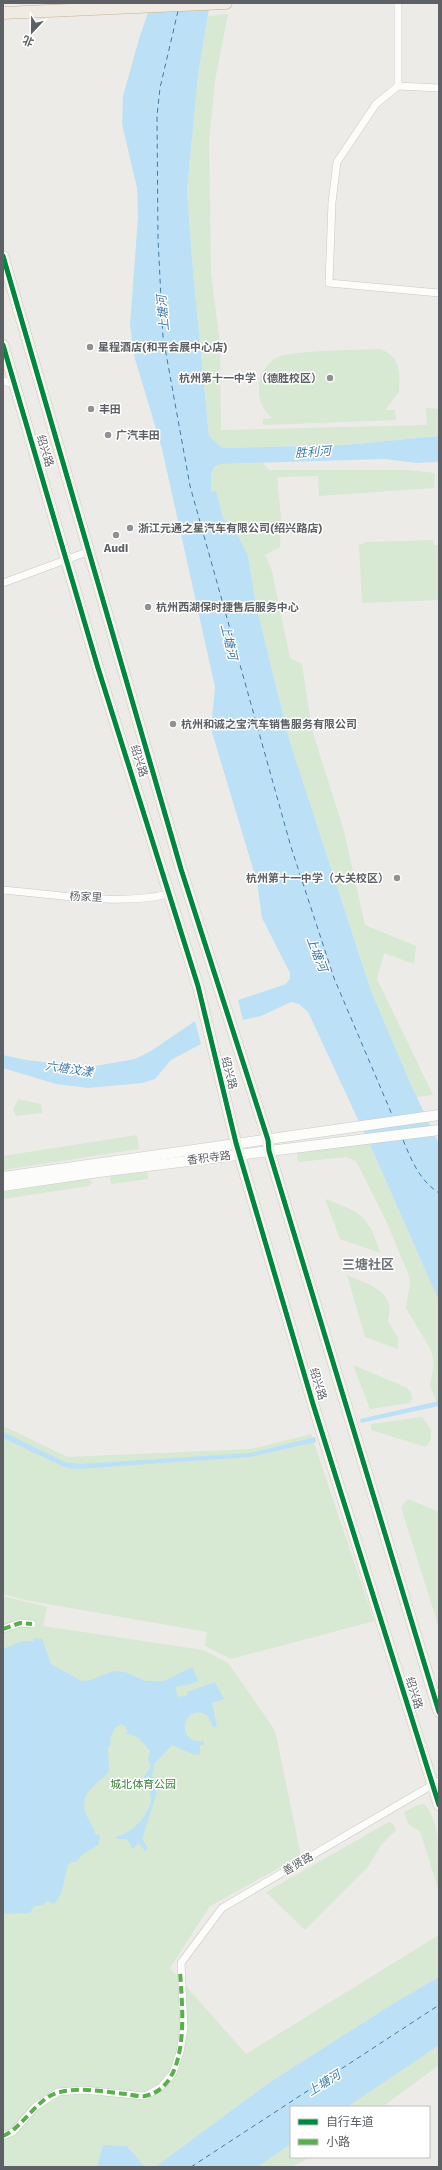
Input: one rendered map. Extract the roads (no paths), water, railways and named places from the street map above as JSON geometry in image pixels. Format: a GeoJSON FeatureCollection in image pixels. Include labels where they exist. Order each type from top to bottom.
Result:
{"type":"FeatureCollection","features":[{"type":"Feature","properties":{"kind":"highway"},"geometry":{"type":"LineString","coordinates":[[3,13],[226,3]]}},
{"type":"Feature","properties":{"kind":"main road","name":"绍兴路"},"geometry":{"type":"LineString","coordinates":[[3,256],[87,552],[180,869],[268,1146],[439,1712]]}},
{"type":"Feature","properties":{"kind":"main road","name":"绍兴路"},"geometry":{"type":"LineString","coordinates":[[3,345],[98,668],[198,986],[239,1154],[313,1404],[436,1783],[439,1805]]}},
{"type":"Feature","properties":{"kind":"main road"},"geometry":{"type":"LineString","coordinates":[[268,1146],[336,1128],[439,1115]]}},
{"type":"Feature","properties":{"kind":"main road","name":"香积寺路"},"geometry":{"type":"LineString","coordinates":[[3,1178],[236,1143],[299,1148],[336,1141],[439,1130]]}},
{"type":"Feature","properties":{"kind":"main road","name":"香积寺路"},"geometry":{"type":"LineString","coordinates":[[3,1186],[239,1154],[268,1146]]}},
{"type":"Feature","properties":{"kind":"street"},"geometry":{"type":"LineString","coordinates":[[398,3],[398,86]]}},
{"type":"Feature","properties":{"kind":"street"},"geometry":{"type":"LineString","coordinates":[[439,88],[398,86],[376,104],[337,162],[332,202],[329,284],[439,293]]}},
{"type":"Feature","properties":{"kind":"street"},"geometry":{"type":"LineString","coordinates":[[3,381],[14,384]]}},
{"type":"Feature","properties":{"kind":"street"},"geometry":{"type":"LineString","coordinates":[[3,582],[87,552]]}},
{"type":"Feature","properties":{"kind":"street","name":"杨家里"},"geometry":{"type":"LineString","coordinates":[[3,890],[85,897],[150,899],[168,894]]}},
{"type":"Feature","properties":{"kind":"street"},"geometry":{"type":"LineString","coordinates":[[3,1628],[20,1623],[32,1624]]}},
{"type":"Feature","properties":{"kind":"street","name":"善贤路"},"geometry":{"type":"LineString","coordinates":[[3,2136],[13,2132],[36,2107],[58,2092],[84,2090],[145,2096],[161,2087],[173,2073],[180,2052],[184,2028],[180,1970],[181,1963],[222,1908],[436,1783]]}},
{"type":"Feature","properties":{"kind":"water"},"geometry":{"type":"Polygon","coordinates":[[[151,3],[210,3],[198,75],[187,191],[209,436],[222,448],[344,445],[439,436],[439,462],[416,463],[385,459],[221,464],[215,466],[211,474],[211,492],[216,491],[223,518],[238,536],[248,556],[256,605],[289,739],[371,991],[411,1085],[439,1144],[439,1301],[374,1154],[308,1012],[299,1004],[291,1002],[261,1016],[243,1020],[238,1000],[286,984],[290,979],[290,973],[262,918],[257,882],[211,729],[215,687],[162,449],[135,359],[130,325],[138,217],[137,188],[122,124],[123,96],[151,3]]]}},
{"type":"Feature","properties":{"kind":"water","name":"六塘汶漾"},"geometry":{"type":"Polygon","coordinates":[[[195,1021],[201,1044],[171,1060],[155,1079],[142,1083],[88,1088],[56,1084],[3,1068],[3,1055],[26,1060],[89,1067],[135,1059],[151,1051],[195,1021]]]}},
{"type":"Feature","properties":{"kind":"water"},"geometry":{"type":"Polygon","coordinates":[[[439,1401],[439,1406],[361,1423],[360,1419],[439,1401]]]}},
{"type":"Feature","properties":{"kind":"water"},"geometry":{"type":"Polygon","coordinates":[[[3,1432],[65,1462],[80,1464],[251,1453],[315,1437],[316,1442],[250,1457],[77,1469],[64,1467],[3,1438],[3,1432]]]}},
{"type":"Feature","properties":{"kind":"water"},"geometry":{"type":"Polygon","coordinates":[[[33,1638],[42,1639],[51,1664],[81,1681],[91,1680],[113,1671],[125,1672],[146,1681],[164,1681],[192,1667],[198,1681],[185,1686],[175,1687],[178,1697],[187,1695],[187,1692],[215,1682],[224,1699],[212,1703],[217,1727],[213,1727],[208,1716],[200,1713],[193,1714],[188,1718],[185,1724],[185,1730],[188,1736],[194,1740],[203,1741],[205,1744],[200,1745],[200,1755],[192,1754],[172,1745],[154,1764],[152,1776],[157,1786],[156,1796],[142,1839],[148,1848],[145,1851],[139,1843],[133,1849],[127,1839],[117,1839],[116,1837],[128,1832],[138,1824],[149,1808],[151,1802],[150,1793],[144,1777],[151,1766],[148,1760],[150,1751],[139,1738],[124,1732],[128,1732],[126,1727],[121,1724],[115,1728],[110,1738],[111,1744],[108,1748],[108,1772],[89,1791],[84,1803],[85,1812],[95,1834],[100,1836],[98,1845],[82,1855],[76,1862],[71,1862],[68,1865],[61,1894],[54,1904],[48,1901],[42,1905],[34,1906],[30,1913],[3,1914],[3,1649],[23,1641],[34,1642],[33,1638]]]}},
{"type":"Feature","properties":{"kind":"water","name":"上塘河"},"geometry":{"type":"Polygon","coordinates":[[[439,1977],[439,2045],[348,2106],[290,2106],[290,2145],[257,2167],[155,2167],[270,2082],[391,2005],[439,1977]]]}},
{"type":"Feature","properties":{"kind":"water"},"geometry":{"type":"Polygon","coordinates":[[[103,2145],[127,2146],[145,2167],[97,2167],[103,2145]]]}},
{"type":"Feature","properties":{"kind":"place","name":"星程酒店(和平会展中心店)"},"geometry":{"type":"Point","coordinates":[90,347]}},
{"type":"Feature","properties":{"kind":"place","name":"杭州第十一中学（德胜校区）"},"geometry":{"type":"Point","coordinates":[330,378]}},
{"type":"Feature","properties":{"kind":"place","name":"丰田"},"geometry":{"type":"Point","coordinates":[91,409]}},
{"type":"Feature","properties":{"kind":"place","name":"广汽丰田"},"geometry":{"type":"Point","coordinates":[108,435]}},
{"type":"Feature","properties":{"kind":"place","name":"浙江元通之星汽车有限公司(绍兴路店)"},"geometry":{"type":"Point","coordinates":[130,528]}},
{"type":"Feature","properties":{"kind":"place","name":"Audi"},"geometry":{"type":"Point","coordinates":[116,535]}},
{"type":"Feature","properties":{"kind":"place","name":"杭州西湖保时捷售后服务中心"},"geometry":{"type":"Point","coordinates":[148,607]}},
{"type":"Feature","properties":{"kind":"place","name":"杭州和诚之宝汽车销售服务有限公司"},"geometry":{"type":"Point","coordinates":[173,724]}},
{"type":"Feature","properties":{"kind":"place","name":"杭州第十一中学（大关校区）"},"geometry":{"type":"Point","coordinates":[397,878]}},
{"type":"Feature","properties":{"kind":"district","name":"三塘社区"},"geometry":{"type":"Point","coordinates":[368,1264]}},
{"type":"Feature","properties":{"kind":"water label","name":"胜利河"},"geometry":{"type":"Point","coordinates":[313,452]}},
{"type":"Feature","properties":{"kind":"park label","name":"城北体育公园"},"geometry":{"type":"Point","coordinates":[143,1784]}}]}
